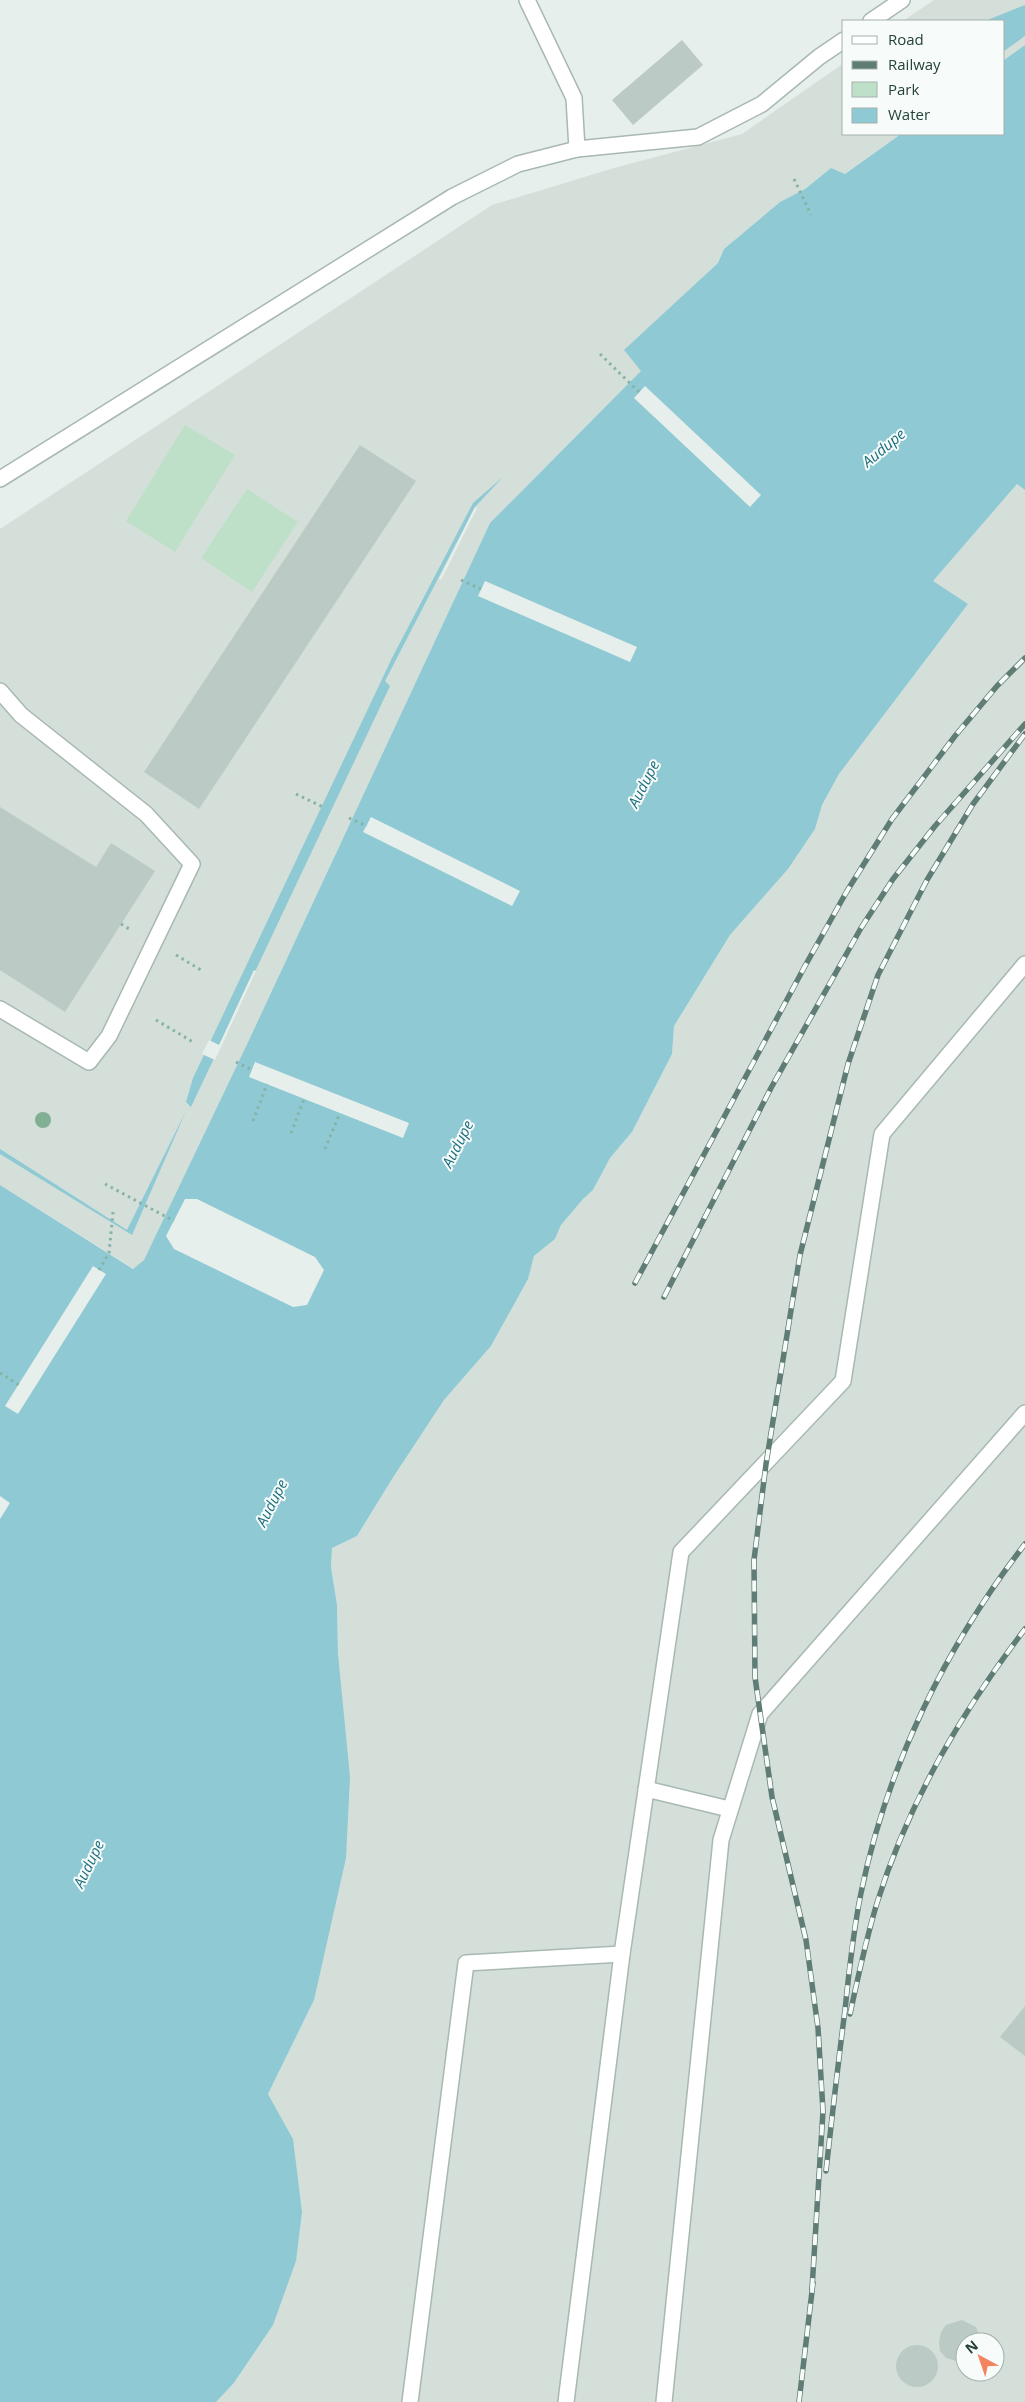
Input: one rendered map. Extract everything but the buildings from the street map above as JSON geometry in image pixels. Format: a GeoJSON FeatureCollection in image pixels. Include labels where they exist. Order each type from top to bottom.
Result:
{"type":"FeatureCollection","features":[{"type":"Feature","properties":{"kind":"lane"},"geometry":{"type":"LineString","coordinates":[[526,0],[574,98],[577,149]]}},
{"type":"Feature","properties":{"kind":"lane"},"geometry":{"type":"LineString","coordinates":[[872,20],[902,0]]}},
{"type":"Feature","properties":{"kind":"lane"},"geometry":{"type":"LineString","coordinates":[[0,479],[452,197],[518,164],[577,149],[698,136],[762,104],[818,57],[842,41]]}},
{"type":"Feature","properties":{"kind":"lane"},"geometry":{"type":"LineString","coordinates":[[0,691],[21,715],[146,814],[192,864],[109,1036],[88,1062],[0,1009]]}},
{"type":"Feature","properties":{"kind":"lane"},"geometry":{"type":"LineString","coordinates":[[566,2402],[622,1954],[681,1552],[843,1381],[882,1134],[1025,964]]}},
{"type":"Feature","properties":{"kind":"lane"},"geometry":{"type":"LineString","coordinates":[[664,2402],[721,1840],[729,1809],[760,1714],[1025,1413]]}},
{"type":"Feature","properties":{"kind":"lane"},"geometry":{"type":"LineString","coordinates":[[646,1789],[729,1809]]}},
{"type":"Feature","properties":{"kind":"lane"},"geometry":{"type":"LineString","coordinates":[[410,2402],[466,1963],[622,1954]]}},
{"type":"Feature","properties":{"kind":"path"},"geometry":{"type":"LineString","coordinates":[[794,179],[811,215]]}},
{"type":"Feature","properties":{"kind":"path"},"geometry":{"type":"LineString","coordinates":[[600,354],[639,392]]}},
{"type":"Feature","properties":{"kind":"path"},"geometry":{"type":"LineString","coordinates":[[461,580],[481,589]]}},
{"type":"Feature","properties":{"kind":"path"},"geometry":{"type":"LineString","coordinates":[[296,794],[325,808]]}},
{"type":"Feature","properties":{"kind":"path"},"geometry":{"type":"LineString","coordinates":[[349,818],[367,826]]}},
{"type":"Feature","properties":{"kind":"path"},"geometry":{"type":"LineString","coordinates":[[156,1020],[193,1042]]}},
{"type":"Feature","properties":{"kind":"path"},"geometry":{"type":"LineString","coordinates":[[236,1062],[252,1070]]}},
{"type":"Feature","properties":{"kind":"path"},"geometry":{"type":"LineString","coordinates":[[253,1121],[267,1084]]}},
{"type":"Feature","properties":{"kind":"path"},"geometry":{"type":"LineString","coordinates":[[291,1133],[304,1099]]}},
{"type":"Feature","properties":{"kind":"path"},"geometry":{"type":"LineString","coordinates":[[325,1150],[340,1113]]}},
{"type":"Feature","properties":{"kind":"path"},"geometry":{"type":"LineString","coordinates":[[105,1184],[174,1221]]}},
{"type":"Feature","properties":{"kind":"path"},"geometry":{"type":"LineString","coordinates":[[99,1270],[109,1253],[114,1212]]}},
{"type":"Feature","properties":{"kind":"path"},"geometry":{"type":"LineString","coordinates":[[0,1373],[19,1385]]}},
{"type":"Feature","properties":{"kind":"shaded area"},"geometry":{"type":"Polygon","coordinates":[[[934,0],[1025,0],[1025,45],[1005,59],[1005,20],[904,20],[934,0]]]}},
{"type":"Feature","properties":{"kind":"shaded area"},"geometry":{"type":"Polygon","coordinates":[[[842,64],[842,135],[900,135],[845,174],[831,168],[805,189],[780,202],[724,249],[718,263],[625,350],[642,371],[490,523],[249,1040],[144,1260],[134,1269],[0,1185],[0,529],[492,205],[614,168],[742,134],[842,64]]]}},
{"type":"Feature","properties":{"kind":"shaded area"},"geometry":{"type":"Polygon","coordinates":[[[1017,484],[1025,490],[1025,2402],[216,2402],[233,2384],[293,2139],[268,2094],[314,2000],[338,1654],[337,1605],[331,1567],[332,1548],[357,1536],[444,1400],[491,1346],[527,1279],[534,1256],[555,1239],[561,1225],[593,1190],[610,1158],[632,1132],[672,1054],[674,1026],[730,935],[788,869],[815,829],[822,805],[839,774],[968,604],[932,582],[1017,484]]]}},
{"type":"Feature","properties":{"kind":"green space"},"geometry":{"type":"Polygon","coordinates":[[[185,425],[235,455],[175,552],[126,521],[185,425]]]}},
{"type":"Feature","properties":{"kind":"green space"},"geometry":{"type":"Polygon","coordinates":[[[247,489],[298,522],[252,592],[201,558],[247,489]]]}},
{"type":"Feature","properties":{"kind":"water"},"geometry":{"type":"Polygon","coordinates":[[[1025,5],[1025,36],[1005,50],[1005,20],[988,20],[1025,5]]]}},
{"type":"Feature","properties":{"kind":"water","name":"Audupe"},"geometry":{"type":"Polygon","coordinates":[[[1025,45],[1025,490],[1017,484],[933,581],[968,604],[839,774],[822,805],[815,829],[788,869],[730,935],[674,1026],[672,1054],[632,1132],[610,1158],[593,1190],[561,1225],[555,1239],[534,1256],[528,1279],[491,1346],[444,1400],[357,1536],[332,1548],[331,1567],[337,1605],[338,1654],[350,1777],[346,1858],[314,2000],[268,2094],[293,2139],[302,2212],[296,2261],[273,2325],[233,2384],[216,2402],[0,2402],[0,1185],[133,1269],[144,1260],[249,1040],[490,523],[641,371],[624,350],[718,263],[724,249],[780,202],[805,189],[831,168],[845,174],[900,135],[1005,135],[1005,59],[1025,45]]]}},
{"type":"Feature","properties":{"kind":"water"},"geometry":{"type":"Polygon","coordinates":[[[503,477],[475,507],[385,681],[390,686],[191,1107],[186,1102],[193,1078],[392,658],[473,503],[503,477]]]}},
{"type":"Feature","properties":{"kind":"water"},"geometry":{"type":"Polygon","coordinates":[[[186,1111],[132,1235],[0,1154],[0,1149],[127,1230],[186,1111]]]}},
{"type":"Feature","properties":{"kind":"pier"},"geometry":{"type":"Polygon","coordinates":[[[645,386],[761,495],[750,507],[634,398],[645,386]]]}},
{"type":"Feature","properties":{"kind":"pier"},"geometry":{"type":"Polygon","coordinates":[[[475,507],[477,508],[441,580],[439,579],[475,507]]]}},
{"type":"Feature","properties":{"kind":"pier"},"geometry":{"type":"Polygon","coordinates":[[[485,581],[637,647],[630,662],[478,596],[485,581]]]}},
{"type":"Feature","properties":{"kind":"pier"},"geometry":{"type":"Polygon","coordinates":[[[371,817],[520,891],[512,906],[363,832],[371,817]]]}},
{"type":"Feature","properties":{"kind":"pier"},"geometry":{"type":"Polygon","coordinates":[[[254,970],[256,971],[215,1060],[202,1054],[209,1040],[219,1045],[254,970]]]}},
{"type":"Feature","properties":{"kind":"pier"},"geometry":{"type":"Polygon","coordinates":[[[255,1062],[409,1123],[403,1138],[249,1077],[255,1062]]]}},
{"type":"Feature","properties":{"kind":"pier"},"geometry":{"type":"Polygon","coordinates":[[[185,1199],[197,1199],[315,1257],[324,1270],[307,1305],[293,1307],[174,1249],[166,1236],[185,1199]]]}},
{"type":"Feature","properties":{"kind":"pier"},"geometry":{"type":"Polygon","coordinates":[[[93,1266],[106,1274],[18,1414],[5,1406],[93,1266]]]}},
{"type":"Feature","properties":{"kind":"pier"},"geometry":{"type":"Polygon","coordinates":[[[0,1496],[10,1503],[0,1519],[0,1496]]]}},
{"type":"Feature","properties":{"kind":"railway"},"geometry":{"type":"LineString","coordinates":[[635,1283],[847,891],[892,819],[955,736],[997,686],[1025,658]]}},
{"type":"Feature","properties":{"kind":"railway"},"geometry":{"type":"LineString","coordinates":[[664,1297],[771,1088],[861,928],[893,879],[935,826],[1025,724]]}},
{"type":"Feature","properties":{"kind":"railway"},"geometry":{"type":"LineString","coordinates":[[812,2289],[823,2111],[818,2028],[806,1940],[772,1797],[755,1677],[754,1560],[766,1464],[800,1255],[848,1064],[878,975],[927,880],[973,804],[1025,734]]}},
{"type":"Feature","properties":{"kind":"railway"},"geometry":{"type":"LineString","coordinates":[[826,2171],[856,1922],[872,1846],[886,1799],[903,1754],[945,1666],[996,1583],[1025,1544]]}},
{"type":"Feature","properties":{"kind":"railway"},"geometry":{"type":"LineString","coordinates":[[850,2014],[877,1903],[905,1829],[939,1759],[958,1726],[1025,1629]]}},
{"type":"Feature","properties":{"kind":"railway"},"geometry":{"type":"LineString","coordinates":[[799,2402],[813,2283]]}}]}
